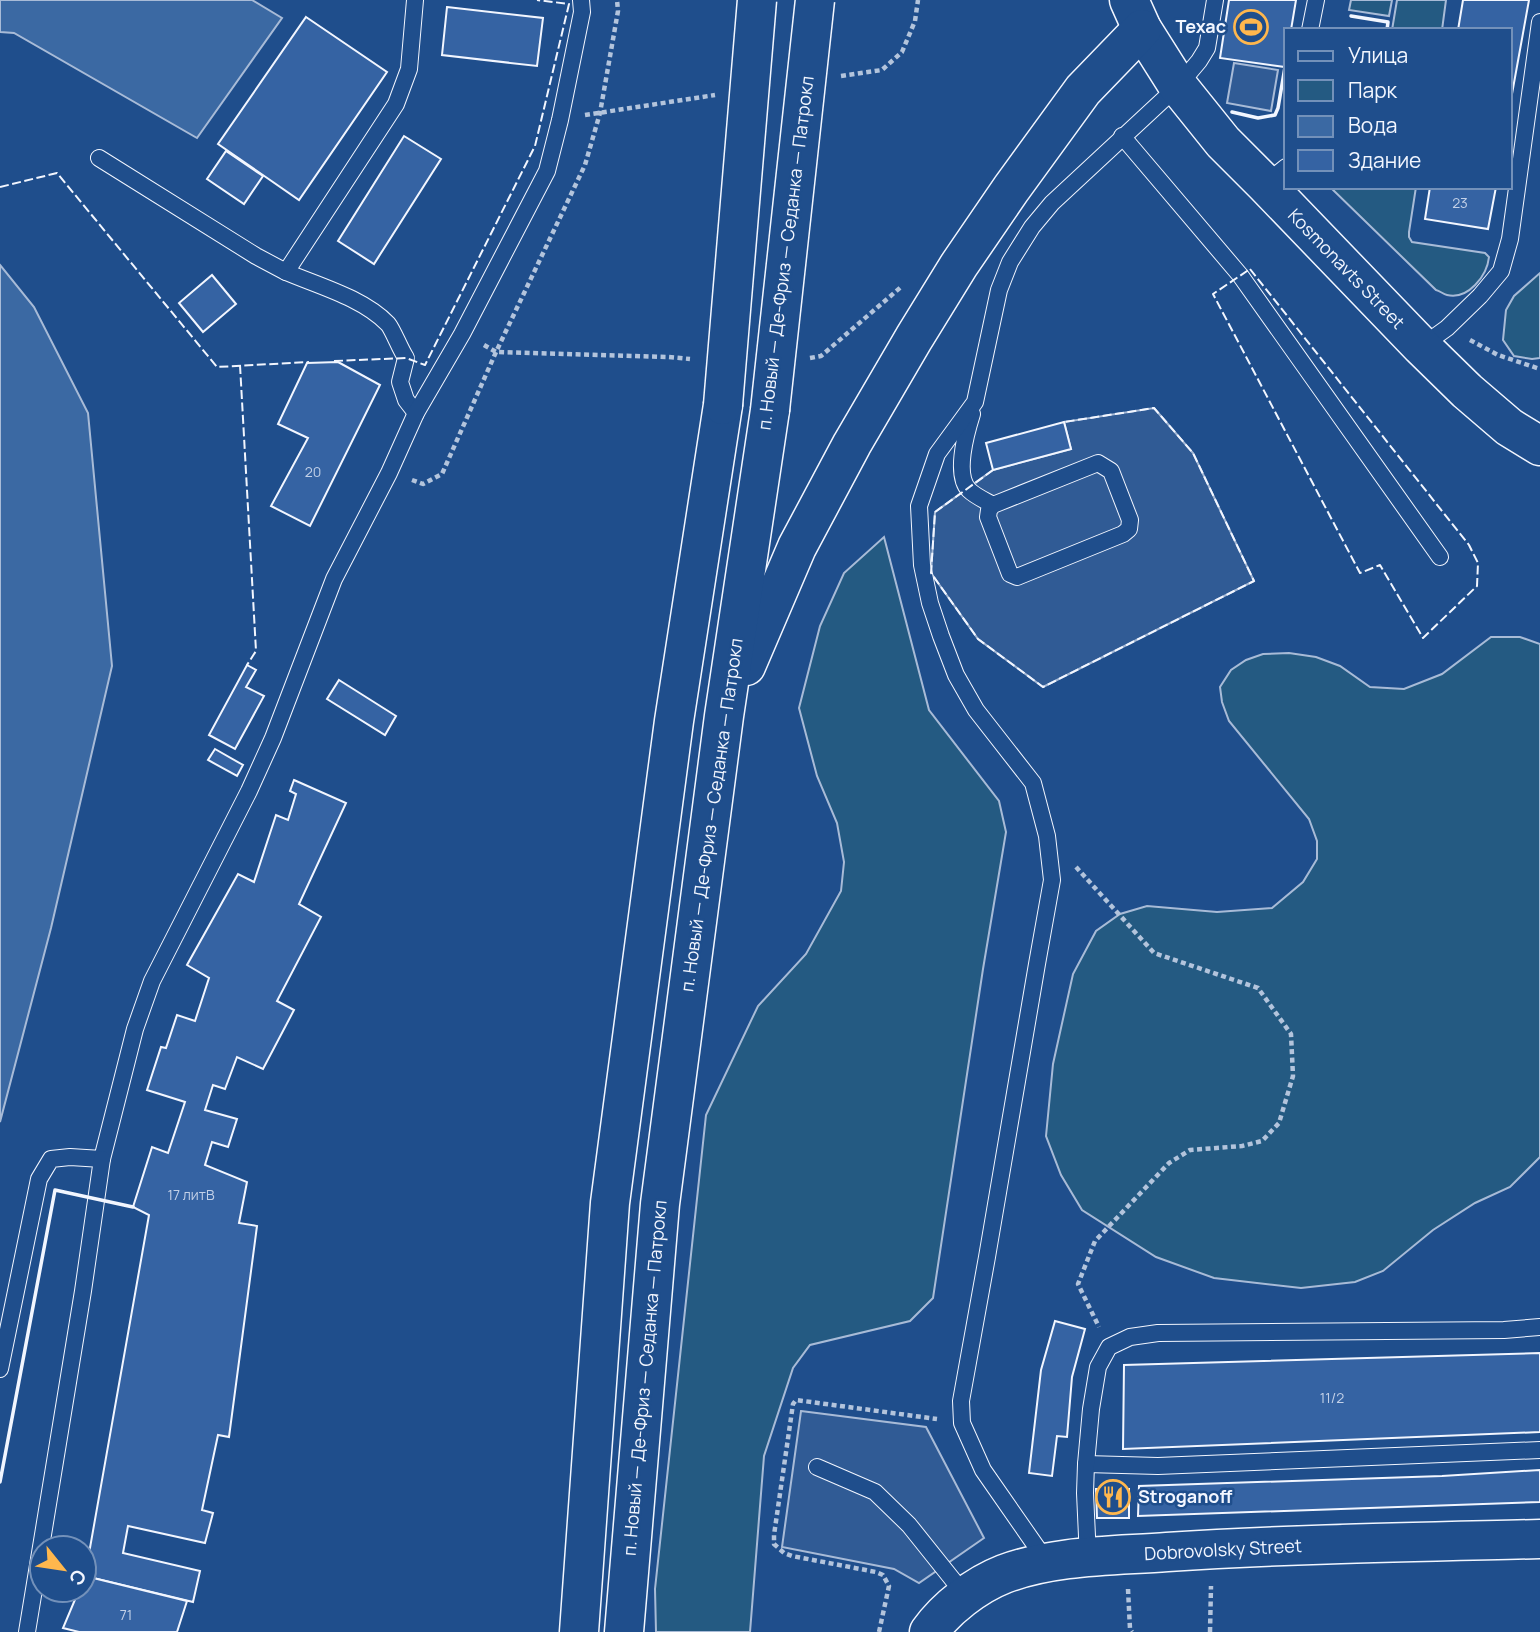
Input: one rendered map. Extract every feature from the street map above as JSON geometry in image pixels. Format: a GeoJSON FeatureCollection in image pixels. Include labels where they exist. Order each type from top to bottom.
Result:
{"type":"FeatureCollection","features":[{"type":"Feature","properties":{"kind":"main road"},"geometry":{"type":"LineString","coordinates":[[579,1632],[610,1203],[674,721],[723,405],[757,0]]}},
{"type":"Feature","properties":{"kind":"main road","name":"п. Новый — Де-Фриз — Седанка — Патрокл"},"geometry":{"type":"LineString","coordinates":[[624,1632],[660,1204],[724,716],[769,410],[815,0]]}},
{"type":"Feature","properties":{"kind":"main road"},"geometry":{"type":"LineString","coordinates":[[724,716],[797,547],[852,444],[959,265],[1135,14]]}},
{"type":"Feature","properties":{"kind":"main road","name":"Kosmonavts Street"},"geometry":{"type":"LineString","coordinates":[[1135,14],[1178,86],[1223,142],[1275,175]]}},
{"type":"Feature","properties":{"kind":"main road","name":"Kosmonavts Street"},"geometry":{"type":"LineString","coordinates":[[1289,189],[1434,337],[1467,391],[1509,427],[1540,446]]}},
{"type":"Feature","properties":{"kind":"main road","name":"Dobrovolsky Street"},"geometry":{"type":"LineString","coordinates":[[929,1632],[965,1595],[1003,1574],[1047,1563],[1258,1548],[1540,1539]]}},
{"type":"Feature","properties":{"kind":"lane"},"geometry":{"type":"LineString","coordinates":[[286,272],[396,104],[409,69],[415,0]]}},
{"type":"Feature","properties":{"kind":"lane"},"geometry":{"type":"LineString","coordinates":[[27,1632],[102,1159],[135,1029],[152,981],[249,791],[273,738],[334,579],[389,473],[416,413],[462,334],[547,170],[582,12],[581,0]]}},
{"type":"Feature","properties":{"kind":"lane"},"geometry":{"type":"LineString","coordinates":[[993,505],[968,489],[961,469],[966,435],[999,290],[1010,262],[1032,227],[1052,203],[1178,86],[1199,61],[1207,48],[1215,0]]}},
{"type":"Feature","properties":{"kind":"lane"},"geometry":{"type":"LineString","coordinates":[[1310,28],[1315,0]]}},
{"type":"Feature","properties":{"kind":"lane"},"geometry":{"type":"LineString","coordinates":[[1434,337],[1480,296],[1501,271],[1510,239],[1540,22]]}},
{"type":"Feature","properties":{"kind":"lane"},"geometry":{"type":"LineString","coordinates":[[1122,136],[1241,275],[1440,557]]}},
{"type":"Feature","properties":{"kind":"lane"},"geometry":{"type":"LineString","coordinates":[[99,158],[256,257],[359,302],[390,326],[398,347],[406,358],[400,382],[416,413]]}},
{"type":"Feature","properties":{"kind":"lane"},"geometry":{"type":"LineString","coordinates":[[975,402],[937,454],[919,506],[922,565],[930,603],[956,675],[976,710],[1034,783],[1047,836],[1052,880],[961,1401],[962,1423],[983,1470],[1047,1563]]}},
{"type":"Feature","properties":{"kind":"lane"},"geometry":{"type":"LineString","coordinates":[[1098,463],[1111,471],[1130,520],[1129,529],[1123,534],[1017,577],[1010,574],[988,517],[993,505],[1098,463]]}},
{"type":"Feature","properties":{"kind":"lane"},"geometry":{"type":"LineString","coordinates":[[0,1369],[39,1179],[51,1159],[102,1159]]}},
{"type":"Feature","properties":{"kind":"lane"},"geometry":{"type":"LineString","coordinates":[[1088,1558],[1084,1493],[1091,1409],[1098,1367],[1109,1347],[1130,1336],[1158,1333],[1540,1328]]}},
{"type":"Feature","properties":{"kind":"lane"},"geometry":{"type":"LineString","coordinates":[[1086,1464],[1158,1466],[1540,1450]]}},
{"type":"Feature","properties":{"kind":"lane"},"geometry":{"type":"LineString","coordinates":[[817,1467],[875,1492],[909,1525],[965,1595]]}},
{"type":"Feature","properties":{"kind":"path"},"geometry":{"type":"LineString","coordinates":[[389,473],[423,484],[442,474],[496,352],[585,165],[600,113],[618,11],[617,0]]}},
{"type":"Feature","properties":{"kind":"path"},"geometry":{"type":"LineString","coordinates":[[1434,337],[1540,369]]}},
{"type":"Feature","properties":{"kind":"path"},"geometry":{"type":"LineString","coordinates":[[1047,836],[1154,953],[1258,988],[1291,1034],[1293,1076],[1279,1123],[1262,1140],[1242,1146],[1190,1150],[1169,1163],[1095,1241],[1077,1284],[1109,1347]]}},
{"type":"Feature","properties":{"kind":"path"},"geometry":{"type":"LineString","coordinates":[[1210,1632],[1212,1586]]}},
{"type":"Feature","properties":{"kind":"path"},"geometry":{"type":"LineString","coordinates":[[1128,1588],[1132,1632]]}},
{"type":"Feature","properties":{"kind":"green space"},"geometry":{"type":"Polygon","coordinates":[[[1351,0],[1392,0],[1389,16],[1349,10],[1351,0]]]}},
{"type":"Feature","properties":{"kind":"green space"},"geometry":{"type":"Polygon","coordinates":[[[1397,0],[1446,0],[1442,28],[1392,28],[1397,0]]]}},
{"type":"Feature","properties":{"kind":"green space"},"geometry":{"type":"Polygon","coordinates":[[[1332,189],[1416,189],[1409,232],[1412,242],[1485,253],[1489,257],[1485,272],[1469,290],[1455,296],[1436,290],[1332,189]]]}},
{"type":"Feature","properties":{"kind":"green space"},"geometry":{"type":"Polygon","coordinates":[[[1540,273],[1540,358],[1514,356],[1503,340],[1506,310],[1514,296],[1540,273]]]}},
{"type":"Feature","properties":{"kind":"green space"},"geometry":{"type":"Polygon","coordinates":[[[884,537],[929,710],[999,801],[1006,832],[933,1298],[910,1321],[810,1345],[793,1368],[764,1456],[750,1632],[656,1632],[655,1589],[706,1115],[758,1006],[806,954],[841,891],[844,862],[837,823],[817,776],[799,708],[820,626],[844,573],[884,537]]]}},
{"type":"Feature","properties":{"kind":"green space"},"geometry":{"type":"Polygon","coordinates":[[[1491,637],[1520,637],[1540,644],[1540,1157],[1510,1187],[1475,1203],[1433,1230],[1383,1271],[1355,1282],[1301,1288],[1214,1278],[1156,1257],[1082,1210],[1061,1175],[1046,1136],[1053,1064],[1073,974],[1096,931],[1120,914],[1147,906],[1217,912],[1272,908],[1303,882],[1317,859],[1317,841],[1309,819],[1229,721],[1220,687],[1231,670],[1246,660],[1263,654],[1289,653],[1316,657],[1340,666],[1370,687],[1404,689],[1442,674],[1491,637]]]}},
{"type":"Feature","properties":{"kind":"shaded area"},"geometry":{"type":"Polygon","coordinates":[[[1234,63],[1278,70],[1271,111],[1227,103],[1234,63]]]}},
{"type":"Feature","properties":{"kind":"shaded area"},"geometry":{"type":"Polygon","coordinates":[[[1154,408],[1193,453],[1254,581],[1043,687],[978,639],[931,573],[935,512],[993,470],[1071,449],[1064,422],[1154,408]]]}},
{"type":"Feature","properties":{"kind":"shaded area"},"geometry":{"type":"Polygon","coordinates":[[[801,1411],[926,1427],[984,1538],[919,1583],[894,1569],[782,1547],[801,1411]]]}},
{"type":"Feature","properties":{"kind":"water"},"geometry":{"type":"Polygon","coordinates":[[[0,0],[252,0],[282,18],[197,138],[14,33],[0,32],[0,0]]]}},
{"type":"Feature","properties":{"kind":"water"},"geometry":{"type":"Polygon","coordinates":[[[0,265],[34,307],[88,413],[112,666],[51,928],[0,1122],[0,265]]]}},
{"type":"Feature","properties":{"kind":"building"},"geometry":{"type":"Polygon","coordinates":[[[1229,0],[1296,0],[1291,28],[1284,28],[1284,67],[1220,58],[1229,0]]]}},
{"type":"Feature","properties":{"kind":"building"},"geometry":{"type":"Polygon","coordinates":[[[1463,0],[1529,0],[1512,94],[1512,28],[1458,28],[1463,0]]]}},
{"type":"Feature","properties":{"kind":"building"},"geometry":{"type":"Polygon","coordinates":[[[447,7],[543,18],[537,66],[442,55],[447,7]]]}},
{"type":"Feature","properties":{"kind":"building"},"geometry":{"type":"Polygon","coordinates":[[[306,17],[387,72],[299,200],[218,144],[306,17]]]}},
{"type":"Feature","properties":{"kind":"building"},"geometry":{"type":"Polygon","coordinates":[[[404,136],[441,159],[374,264],[338,241],[404,136]]]}},
{"type":"Feature","properties":{"kind":"building"},"geometry":{"type":"Polygon","coordinates":[[[226,151],[263,176],[244,204],[207,179],[226,151]]]}},
{"type":"Feature","properties":{"kind":"building"},"geometry":{"type":"Polygon","coordinates":[[[1430,189],[1496,189],[1488,229],[1425,219],[1430,189]]]}},
{"type":"Feature","properties":{"kind":"building"},"geometry":{"type":"Polygon","coordinates":[[[212,275],[236,304],[203,332],[179,303],[212,275]]]}},
{"type":"Feature","properties":{"kind":"building"},"geometry":{"type":"Polygon","coordinates":[[[338,362],[380,385],[310,526],[271,506],[308,438],[278,424],[307,363],[338,362]]]}},
{"type":"Feature","properties":{"kind":"building"},"geometry":{"type":"Polygon","coordinates":[[[1064,422],[1071,449],[993,470],[986,443],[1064,422]]]}},
{"type":"Feature","properties":{"kind":"building"},"geometry":{"type":"Polygon","coordinates":[[[247,665],[256,670],[246,687],[264,696],[235,749],[209,735],[247,665]]]}},
{"type":"Feature","properties":{"kind":"building"},"geometry":{"type":"Polygon","coordinates":[[[339,680],[396,716],[385,735],[327,699],[339,680]]]}},
{"type":"Feature","properties":{"kind":"building"},"geometry":{"type":"Polygon","coordinates":[[[215,749],[243,765],[237,776],[208,760],[215,749]]]}},
{"type":"Feature","properties":{"kind":"building"},"geometry":{"type":"Polygon","coordinates":[[[294,780],[346,803],[299,904],[321,917],[277,1001],[294,1010],[263,1069],[237,1057],[225,1089],[213,1085],[205,1110],[237,1119],[228,1147],[212,1142],[205,1165],[247,1182],[239,1223],[257,1226],[229,1437],[218,1435],[202,1510],[213,1513],[205,1543],[128,1526],[123,1553],[200,1571],[193,1602],[98,1579],[98,1534],[92,1534],[149,1215],[133,1207],[152,1147],[168,1153],[185,1102],[147,1090],[161,1047],[166,1048],[177,1015],[195,1021],[209,978],[187,965],[238,874],[254,882],[276,815],[288,820],[296,794],[290,791],[294,780]]]}},
{"type":"Feature","properties":{"kind":"building"},"geometry":{"type":"Polygon","coordinates":[[[1055,1321],[1085,1329],[1072,1377],[1067,1437],[1057,1436],[1052,1476],[1029,1473],[1041,1370],[1055,1321]]]}},
{"type":"Feature","properties":{"kind":"building"},"geometry":{"type":"Polygon","coordinates":[[[1540,1353],[1540,1432],[1123,1449],[1124,1365],[1540,1353]]]}},
{"type":"Feature","properties":{"kind":"building"},"geometry":{"type":"Polygon","coordinates":[[[1540,1470],[1540,1502],[1138,1516],[1139,1486],[1540,1470]]]}},
{"type":"Feature","properties":{"kind":"building","name":"Stroganoff"},"geometry":{"type":"Polygon","coordinates":[[[1096,1489],[1129,1489],[1129,1518],[1097,1518],[1096,1489]]]}},
{"type":"Feature","properties":{"kind":"building"},"geometry":{"type":"Polygon","coordinates":[[[98,1579],[187,1601],[177,1632],[79,1632],[63,1628],[73,1604],[98,1604],[98,1579]]]}},
{"type":"Feature","properties":{"kind":"fence"},"geometry":{"type":"LineString","coordinates":[[334,361],[406,358],[425,365],[535,146],[569,4],[537,0]]}},
{"type":"Feature","properties":{"kind":"fence"},"geometry":{"type":"LineString","coordinates":[[0,187],[57,173],[217,367],[309,362]]}},
{"type":"Feature","properties":{"kind":"fence"},"geometry":{"type":"LineString","coordinates":[[1250,269],[1469,545],[1478,563],[1477,586],[1423,638],[1380,565],[1360,573],[1213,294],[1250,269]]}},
{"type":"Feature","properties":{"kind":"fence"},"geometry":{"type":"LineString","coordinates":[[240,365],[256,651],[247,665]]}},
{"type":"Feature","properties":{"kind":"fence"},"geometry":{"type":"LineString","coordinates":[[993,470],[935,512],[931,573],[978,639],[1043,687],[1254,581],[1193,453],[1154,408],[1064,422]]}},
{"type":"Feature","properties":{"kind":"wall"},"geometry":{"type":"LineString","coordinates":[[1351,16],[1388,22],[1387,28]]}},
{"type":"Feature","properties":{"kind":"wall"},"geometry":{"type":"LineString","coordinates":[[1232,112],[1258,118],[1275,115],[1284,73]]}},
{"type":"Feature","properties":{"kind":"wall"},"geometry":{"type":"LineString","coordinates":[[0,1482],[55,1190],[133,1207]]}},
{"type":"Feature","properties":{"kind":"place","name":"Техас"},"geometry":{"type":"Point","coordinates":[1251,27]}},
{"type":"Feature","properties":{"kind":"place","name":"Stroganoff"},"geometry":{"type":"Point","coordinates":[1113,1497]}}]}
